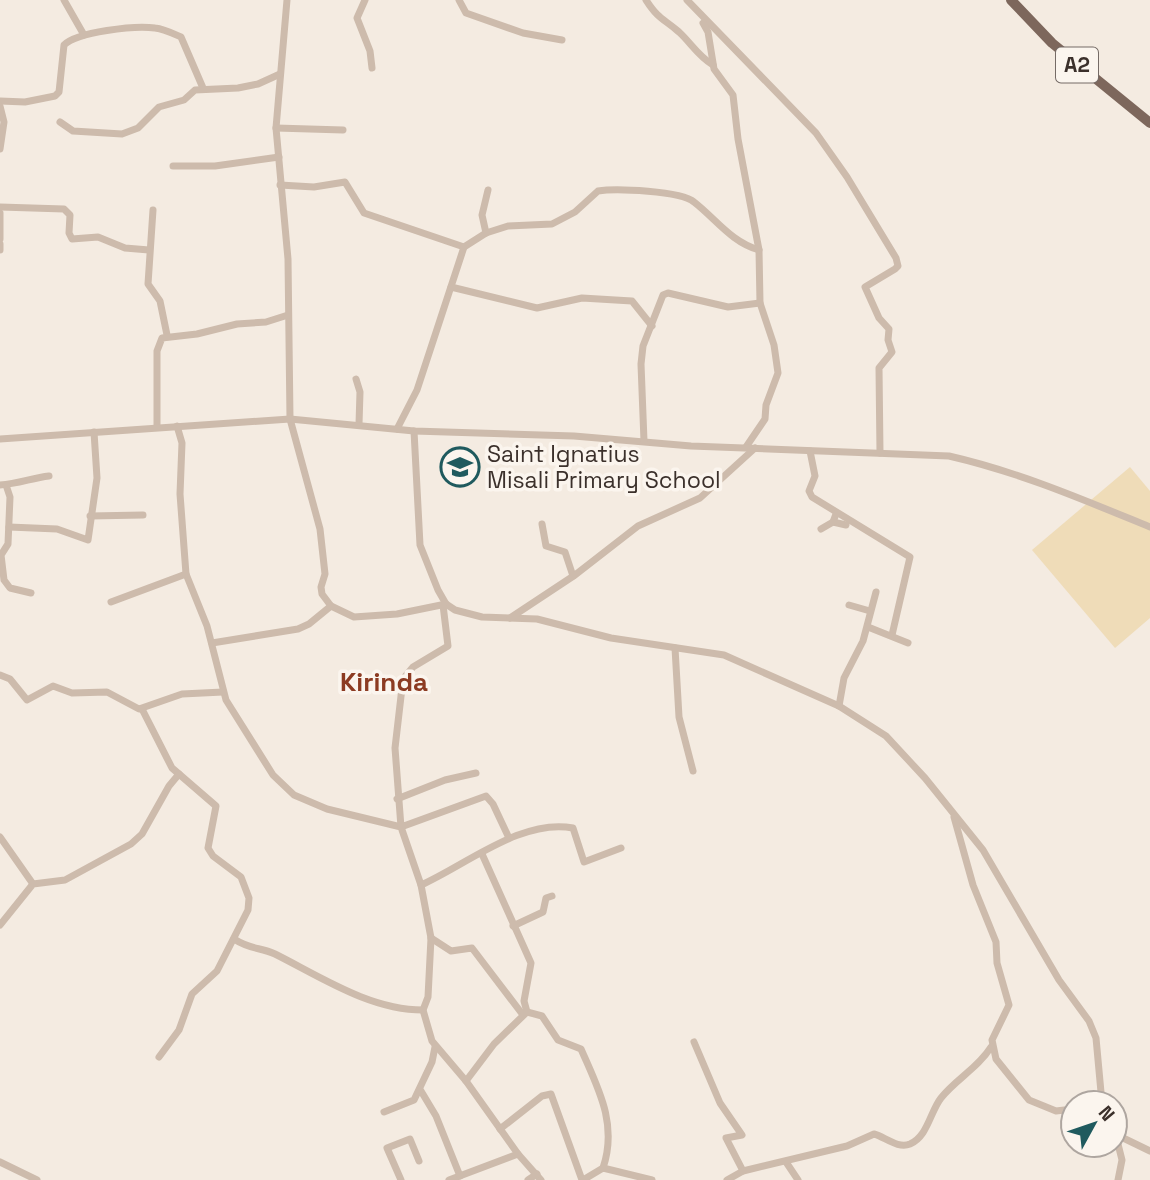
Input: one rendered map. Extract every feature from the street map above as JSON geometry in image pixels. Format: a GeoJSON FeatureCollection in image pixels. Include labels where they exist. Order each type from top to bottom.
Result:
{"type":"FeatureCollection","features":[{"type":"Feature","properties":{"kind":"main road","name":"A2"},"geometry":{"type":"LineString","coordinates":[[1011,0],[1052,43],[1150,123]]}},
{"type":"Feature","properties":{"kind":"street"},"geometry":{"type":"LineString","coordinates":[[64,0],[84,35]]}},
{"type":"Feature","properties":{"kind":"street"},"geometry":{"type":"LineString","coordinates":[[287,0],[276,128],[288,259],[290,419],[320,529],[325,574],[321,587],[331,606],[342,613],[367,617],[444,604],[473,615],[537,619],[611,638],[724,655],[839,706],[886,736],[983,850],[1059,979],[1093,1028],[1100,1089]]}},
{"type":"Feature","properties":{"kind":"street"},"geometry":{"type":"LineString","coordinates":[[365,0],[357,18],[370,51],[372,68]]}},
{"type":"Feature","properties":{"kind":"street"},"geometry":{"type":"LineString","coordinates":[[458,0],[466,13],[523,33],[562,40]]}},
{"type":"Feature","properties":{"kind":"street"},"geometry":{"type":"LineString","coordinates":[[646,0],[659,19],[678,31],[713,65]]}},
{"type":"Feature","properties":{"kind":"street"},"geometry":{"type":"LineString","coordinates":[[687,0],[816,133],[848,177],[896,258],[898,265],[895,269],[865,287],[879,318],[889,329],[888,340],[892,352],[879,368],[880,453]]}},
{"type":"Feature","properties":{"kind":"street"},"geometry":{"type":"LineString","coordinates":[[696,7],[708,32],[713,65],[718,78],[733,95],[759,250],[760,303],[774,345],[778,373],[766,405],[765,419],[746,447]]}},
{"type":"Feature","properties":{"kind":"street"},"geometry":{"type":"LineString","coordinates":[[0,149],[4,122],[0,103],[25,102],[55,96],[59,92],[64,45],[75,36],[145,27],[173,33],[185,43],[203,88]]}},
{"type":"Feature","properties":{"kind":"street"},"geometry":{"type":"LineString","coordinates":[[60,122],[73,131],[122,134],[138,128],[159,107],[184,100],[203,88],[238,88],[258,84],[280,74]]}},
{"type":"Feature","properties":{"kind":"street"},"geometry":{"type":"LineString","coordinates":[[276,128],[343,130]]}},
{"type":"Feature","properties":{"kind":"street"},"geometry":{"type":"LineString","coordinates":[[173,166],[215,166],[279,157]]}},
{"type":"Feature","properties":{"kind":"street"},"geometry":{"type":"LineString","coordinates":[[280,185],[314,187],[345,182],[364,213],[464,247]]}},
{"type":"Feature","properties":{"kind":"street"},"geometry":{"type":"LineString","coordinates":[[486,233],[482,215],[488,190]]}},
{"type":"Feature","properties":{"kind":"street"},"geometry":{"type":"LineString","coordinates":[[397,429],[417,390],[464,247],[486,233],[508,226],[552,224],[575,212],[598,191],[653,191],[689,198],[732,237],[759,250]]}},
{"type":"Feature","properties":{"kind":"street"},"geometry":{"type":"LineString","coordinates":[[0,207],[64,209],[70,215],[69,233],[72,239],[98,237],[124,248],[149,250]]}},
{"type":"Feature","properties":{"kind":"street"},"geometry":{"type":"LineString","coordinates":[[153,210],[148,284],[160,301],[167,335]]}},
{"type":"Feature","properties":{"kind":"street"},"geometry":{"type":"LineString","coordinates":[[0,213],[0,239]]}},
{"type":"Feature","properties":{"kind":"street"},"geometry":{"type":"LineString","coordinates":[[0,244],[0,250]]}},
{"type":"Feature","properties":{"kind":"street"},"geometry":{"type":"LineString","coordinates":[[451,287],[537,308],[582,298],[632,301],[652,326]]}},
{"type":"Feature","properties":{"kind":"street"},"geometry":{"type":"LineString","coordinates":[[644,441],[641,365],[643,345],[666,293],[728,307],[760,303]]}},
{"type":"Feature","properties":{"kind":"street"},"geometry":{"type":"LineString","coordinates":[[157,426],[157,351],[162,338],[167,335],[197,334],[289,315]]}},
{"type":"Feature","properties":{"kind":"street"},"geometry":{"type":"LineString","coordinates":[[356,379],[359,392],[359,424]]}},
{"type":"Feature","properties":{"kind":"street"},"geometry":{"type":"LineString","coordinates":[[0,439],[157,426],[194,427],[290,419],[414,431],[574,436],[810,451],[949,456],[990,465],[1150,527]]}},
{"type":"Feature","properties":{"kind":"street"},"geometry":{"type":"LineString","coordinates":[[177,426],[182,443],[180,494],[186,574],[212,643],[223,692],[262,760],[282,787],[301,799],[327,809],[401,827],[486,796],[493,804],[509,838]]}},
{"type":"Feature","properties":{"kind":"street"},"geometry":{"type":"LineString","coordinates":[[182,443],[194,427]]}},
{"type":"Feature","properties":{"kind":"street"},"geometry":{"type":"LineString","coordinates":[[414,431],[420,545],[444,604],[448,646],[413,667],[403,679],[395,748],[401,827],[421,885],[431,938],[428,997],[423,1010],[435,1047],[466,1081],[518,1154],[539,1177],[528,1180]]}},
{"type":"Feature","properties":{"kind":"street"},"geometry":{"type":"LineString","coordinates":[[9,527],[57,528],[86,541],[97,478],[94,432]]}},
{"type":"Feature","properties":{"kind":"street"},"geometry":{"type":"LineString","coordinates":[[509,619],[573,576],[638,526],[700,498],[755,448]]}},
{"type":"Feature","properties":{"kind":"street"},"geometry":{"type":"LineString","coordinates":[[810,451],[815,476],[809,491],[835,518],[846,525]]}},
{"type":"Feature","properties":{"kind":"street"},"geometry":{"type":"LineString","coordinates":[[31,593],[10,588],[4,580],[1,555],[8,544],[10,497],[3,485],[49,476]]}},
{"type":"Feature","properties":{"kind":"street"},"geometry":{"type":"LineString","coordinates":[[90,516],[143,515]]}},
{"type":"Feature","properties":{"kind":"street"},"geometry":{"type":"LineString","coordinates":[[821,529],[835,518],[858,522],[910,557],[892,635]]}},
{"type":"Feature","properties":{"kind":"street"},"geometry":{"type":"LineString","coordinates":[[542,524],[545,546],[565,552],[573,576]]}},
{"type":"Feature","properties":{"kind":"street"},"geometry":{"type":"LineString","coordinates":[[111,601],[186,574]]}},
{"type":"Feature","properties":{"kind":"street"},"geometry":{"type":"LineString","coordinates":[[839,706],[847,670],[868,626],[876,592]]}},
{"type":"Feature","properties":{"kind":"street"},"geometry":{"type":"LineString","coordinates":[[849,605],[870,611]]}},
{"type":"Feature","properties":{"kind":"street"},"geometry":{"type":"LineString","coordinates":[[212,643],[298,629],[310,624],[331,606]]}},
{"type":"Feature","properties":{"kind":"street"},"geometry":{"type":"LineString","coordinates":[[868,626],[908,643]]}},
{"type":"Feature","properties":{"kind":"street"},"geometry":{"type":"LineString","coordinates":[[675,648],[679,717],[693,771]]}},
{"type":"Feature","properties":{"kind":"street"},"geometry":{"type":"LineString","coordinates":[[0,675],[10,679],[27,700],[53,686],[72,693],[107,692],[132,707],[146,710],[182,694],[223,692]]}},
{"type":"Feature","properties":{"kind":"street"},"geometry":{"type":"LineString","coordinates":[[146,710],[154,735],[172,768],[216,806],[208,848],[213,856],[238,872],[246,885],[248,910],[215,975],[192,994],[179,1030],[159,1057]]}},
{"type":"Feature","properties":{"kind":"street"},"geometry":{"type":"LineString","coordinates":[[397,799],[445,780],[476,773]]}},
{"type":"Feature","properties":{"kind":"street"},"geometry":{"type":"LineString","coordinates":[[0,925],[33,884],[65,880],[131,844],[142,834],[169,786],[179,774]]}},
{"type":"Feature","properties":{"kind":"street"},"geometry":{"type":"LineString","coordinates":[[727,1180],[743,1171],[847,1146],[874,1134],[899,1145],[911,1144],[923,1132],[941,1098],[984,1059],[1009,1005],[997,963],[996,942],[973,885],[953,813]]}},
{"type":"Feature","properties":{"kind":"street"},"geometry":{"type":"LineString","coordinates":[[421,885],[509,838],[533,830],[566,827],[577,831],[582,862],[621,848]]}},
{"type":"Feature","properties":{"kind":"street"},"geometry":{"type":"LineString","coordinates":[[0,836],[33,884]]}},
{"type":"Feature","properties":{"kind":"street"},"geometry":{"type":"LineString","coordinates":[[466,1081],[494,1044],[525,1013],[524,1001],[531,963],[482,854]]}},
{"type":"Feature","properties":{"kind":"street"},"geometry":{"type":"LineString","coordinates":[[513,926],[543,912],[546,898],[552,896]]}},
{"type":"Feature","properties":{"kind":"street"},"geometry":{"type":"LineString","coordinates":[[431,938],[451,951],[466,947],[473,949],[525,1013],[542,1016],[558,1040],[578,1046],[607,1111],[611,1131],[603,1168]]}},
{"type":"Feature","properties":{"kind":"street"},"geometry":{"type":"LineString","coordinates":[[234,939],[248,948],[271,952],[349,992],[393,1009],[423,1010]]}},
{"type":"Feature","properties":{"kind":"street"},"geometry":{"type":"LineString","coordinates":[[694,1042],[720,1103],[742,1135],[726,1138],[743,1171]]}},
{"type":"Feature","properties":{"kind":"street"},"geometry":{"type":"LineString","coordinates":[[384,1112],[409,1103],[421,1091],[435,1047]]}},
{"type":"Feature","properties":{"kind":"street"},"geometry":{"type":"LineString","coordinates":[[991,1047],[996,1059],[1029,1100],[1059,1111]]}},
{"type":"Feature","properties":{"kind":"street"},"geometry":{"type":"LineString","coordinates":[[421,1091],[436,1116],[460,1176]]}},
{"type":"Feature","properties":{"kind":"street"},"geometry":{"type":"LineString","coordinates":[[500,1129],[542,1096],[551,1094],[582,1180],[603,1168],[652,1180]]}},
{"type":"Feature","properties":{"kind":"street"},"geometry":{"type":"LineString","coordinates":[[401,1180],[387,1148],[410,1139],[419,1161]]}},
{"type":"Feature","properties":{"kind":"street"},"geometry":{"type":"LineString","coordinates":[[1129,1140],[1150,1151]]}},
{"type":"Feature","properties":{"kind":"street"},"geometry":{"type":"LineString","coordinates":[[449,1180],[518,1154]]}},
{"type":"Feature","properties":{"kind":"street"},"geometry":{"type":"LineString","coordinates":[[1118,1180],[1122,1159]]}},
{"type":"Feature","properties":{"kind":"street"},"geometry":{"type":"LineString","coordinates":[[0,1162],[37,1180]]}},
{"type":"Feature","properties":{"kind":"street"},"geometry":{"type":"LineString","coordinates":[[786,1162],[798,1180]]}},
{"type":"Feature","properties":{"kind":"sand"},"geometry":{"type":"Polygon","coordinates":[[[1130,467],[1150,491],[1150,618],[1115,648],[1032,550],[1130,467]]]}},
{"type":"Feature","properties":{"kind":"place","name":"Saint Ignatius Misali Primary School"},"geometry":{"type":"Point","coordinates":[460,467]}},
{"type":"Feature","properties":{"kind":"district","name":"Kirinda"},"geometry":{"type":"Point","coordinates":[384,682]}}]}
